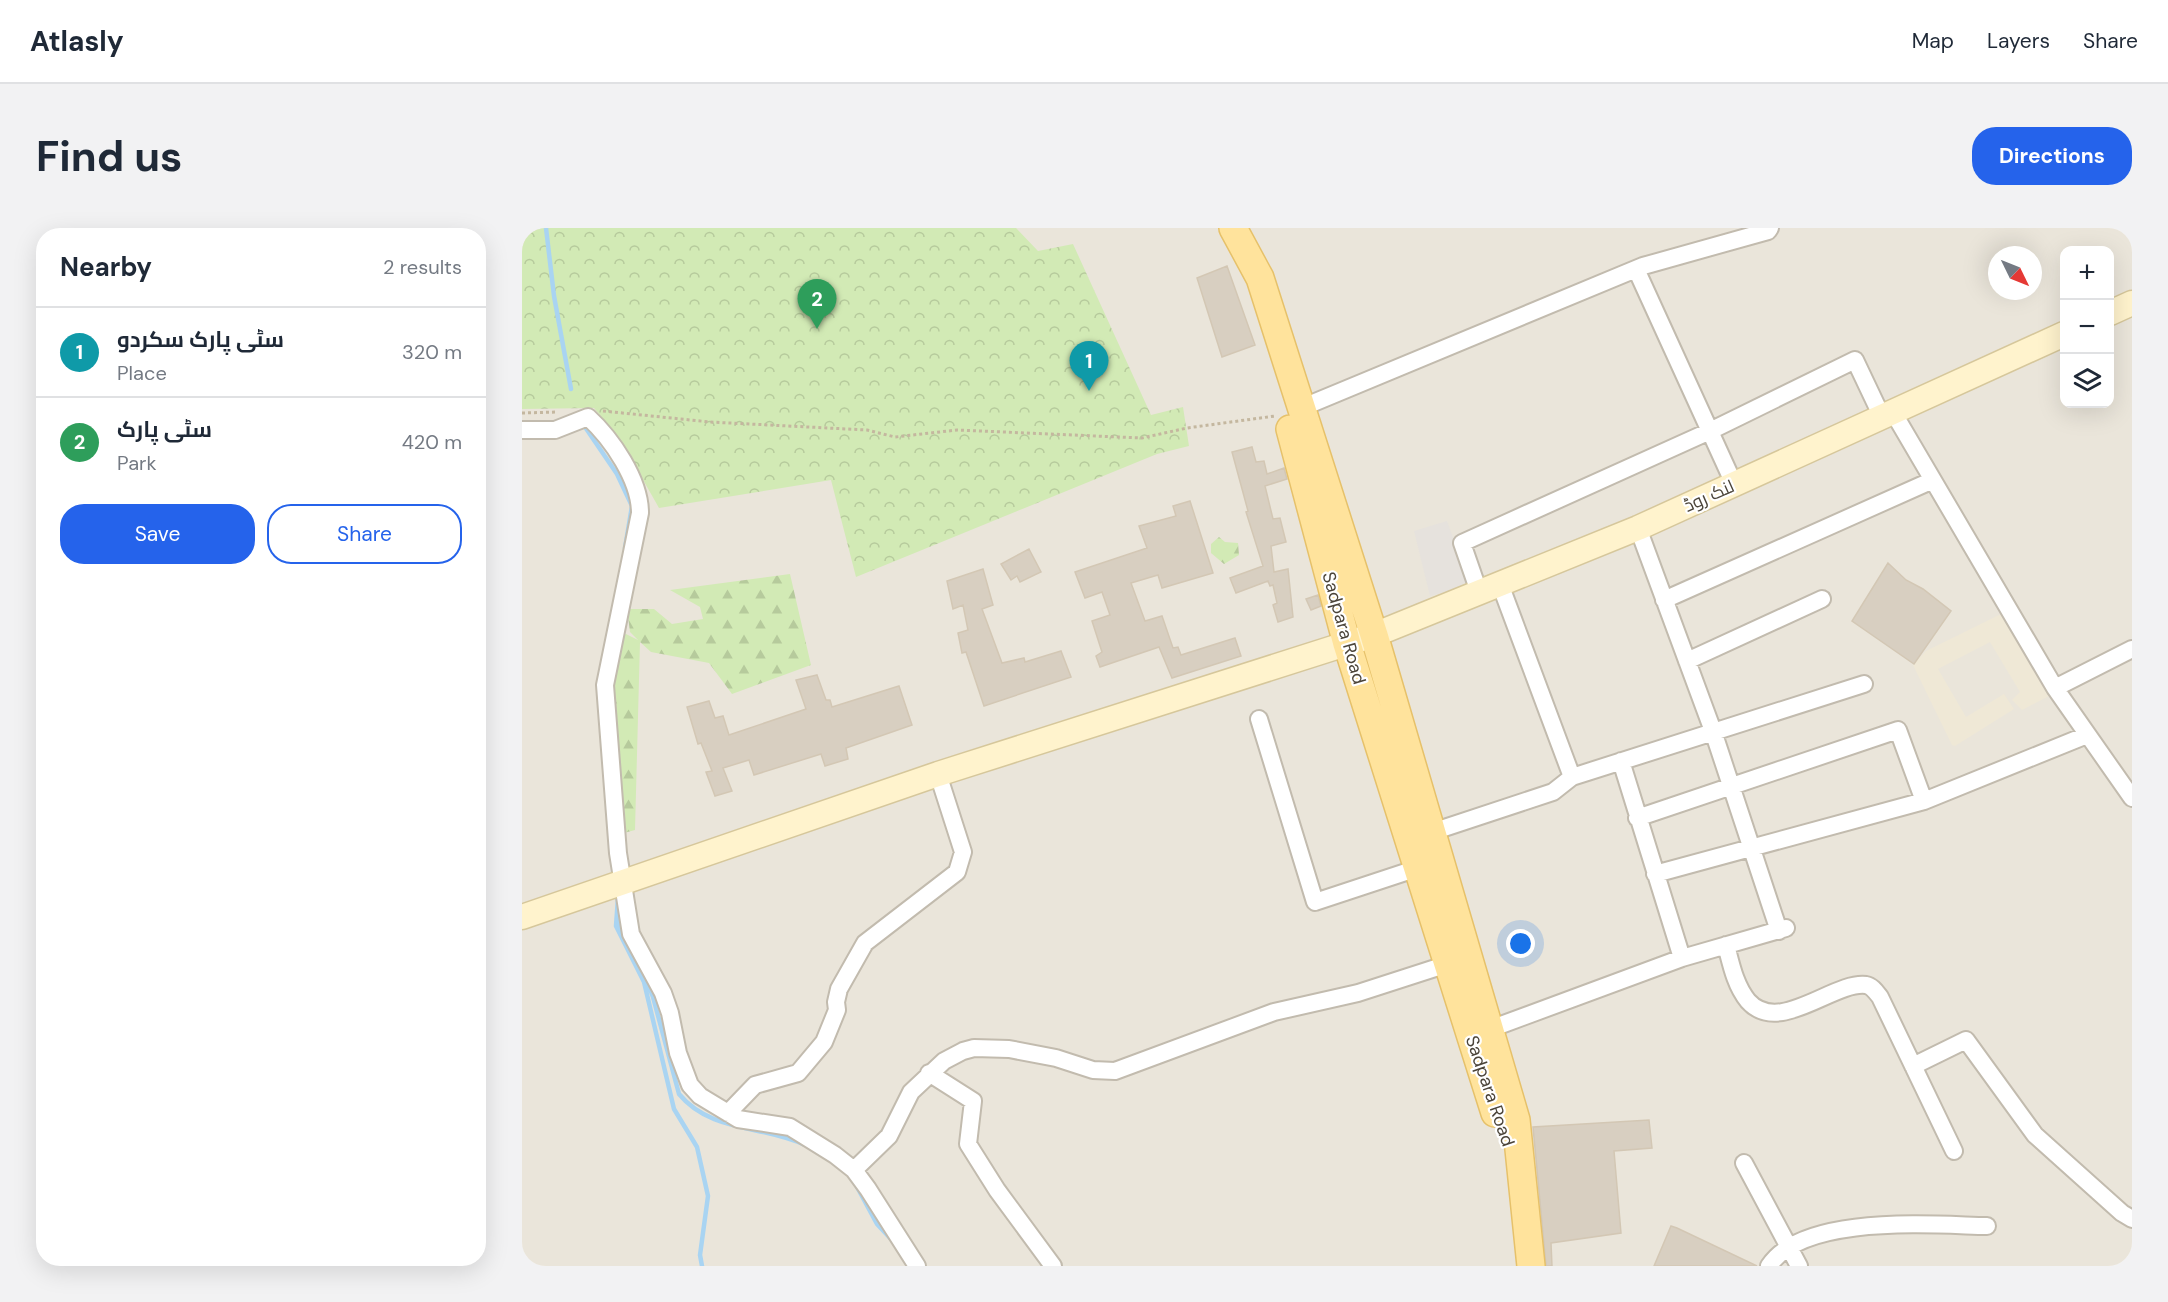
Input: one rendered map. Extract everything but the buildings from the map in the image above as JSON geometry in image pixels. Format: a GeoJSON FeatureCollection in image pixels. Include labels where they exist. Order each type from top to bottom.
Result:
{"type":"FeatureCollection","features":[{"type":"Feature","properties":{"kind":"main road","name":"Sadpara Road"},"geometry":{"type":"LineString","coordinates":[[1232,228],[1260,278],[1294,411],[1347,644],[1418,868],[1490,1029],[1516,1120],[1522,1174]]}},
{"type":"Feature","properties":{"kind":"main road"},"geometry":{"type":"LineString","coordinates":[[2114,311],[2132,303]]}},
{"type":"Feature","properties":{"kind":"main road","name":"لنک روڈ"},"geometry":{"type":"LineString","coordinates":[[522,916],[938,774],[1374,635],[1638,528],[2060,336]]}},
{"type":"Feature","properties":{"kind":"main road","name":"Sadpara Road"},"geometry":{"type":"LineString","coordinates":[[1294,411],[1374,635],[1432,832],[1458,961],[1499,1125],[1522,1174]]}},
{"type":"Feature","properties":{"kind":"main road"},"geometry":{"type":"LineString","coordinates":[[1522,1174],[1531,1266]]}},
{"type":"Feature","properties":{"kind":"street"},"geometry":{"type":"LineString","coordinates":[[1294,411],[1636,269],[1768,231],[1770,228]]}},
{"type":"Feature","properties":{"kind":"street"},"geometry":{"type":"LineString","coordinates":[[1636,269],[1734,484]]}},
{"type":"Feature","properties":{"kind":"street"},"geometry":{"type":"LineString","coordinates":[[1572,777],[1489,588],[1462,543],[1710,431],[1855,360],[1888,415],[1933,480],[2055,688],[2130,793]]}},
{"type":"Feature","properties":{"kind":"street"},"geometry":{"type":"LineString","coordinates":[[522,430],[555,430],[588,417],[613,447],[640,496],[640,513],[605,685],[622,882],[631,934],[663,993],[686,1079],[700,1096],[728,1113],[751,1123],[768,1123],[790,1128],[835,1155],[854,1170],[917,1266]]}},
{"type":"Feature","properties":{"kind":"street"},"geometry":{"type":"LineString","coordinates":[[1665,600],[1933,480]]}},
{"type":"Feature","properties":{"kind":"street"},"geometry":{"type":"LineString","coordinates":[[1490,1029],[1682,958],[1782,929],[1750,848],[1713,731],[1638,528]]}},
{"type":"Feature","properties":{"kind":"street"},"geometry":{"type":"LineString","coordinates":[[1687,661],[1822,599]]}},
{"type":"Feature","properties":{"kind":"street"},"geometry":{"type":"LineString","coordinates":[[2055,688],[2132,649]]}},
{"type":"Feature","properties":{"kind":"street"},"geometry":{"type":"LineString","coordinates":[[1432,832],[1553,792],[1572,777],[1864,684]]}},
{"type":"Feature","properties":{"kind":"street"},"geometry":{"type":"LineString","coordinates":[[1259,719],[1316,902],[1418,868]]}},
{"type":"Feature","properties":{"kind":"street"},"geometry":{"type":"LineString","coordinates":[[1637,818],[1898,730],[1924,801]]}},
{"type":"Feature","properties":{"kind":"street"},"geometry":{"type":"LineString","coordinates":[[1655,874],[1924,801],[2087,735]]}},
{"type":"Feature","properties":{"kind":"street"},"geometry":{"type":"LineString","coordinates":[[1621,761],[1682,958]]}},
{"type":"Feature","properties":{"kind":"street"},"geometry":{"type":"LineString","coordinates":[[728,1113],[755,1085],[798,1073],[824,1042],[837,1010],[839,989],[865,943],[957,872],[963,852],[938,774]]}},
{"type":"Feature","properties":{"kind":"street"},"geometry":{"type":"LineString","coordinates":[[1726,945],[1740,987],[1749,1002],[1761,1009],[1773,1012],[1793,1010],[1846,989],[1864,985],[1872,988],[1880,996],[1954,1151]]}},
{"type":"Feature","properties":{"kind":"street"},"geometry":{"type":"LineString","coordinates":[[854,1170],[889,1136],[911,1092],[929,1073],[963,1051],[991,1047],[1056,1058],[1093,1070],[1115,1071],[1274,1012],[1358,993],[1458,961]]}},
{"type":"Feature","properties":{"kind":"street"},"geometry":{"type":"LineString","coordinates":[[1913,1066],[1966,1040],[2035,1134],[2122,1213],[2132,1219]]}},
{"type":"Feature","properties":{"kind":"street"},"geometry":{"type":"LineString","coordinates":[[929,1073],[973,1101],[968,1144],[997,1190],[1053,1266]]}},
{"type":"Feature","properties":{"kind":"street"},"geometry":{"type":"LineString","coordinates":[[1744,1163],[1799,1266]]}},
{"type":"Feature","properties":{"kind":"street"},"geometry":{"type":"LineString","coordinates":[[1769,1266],[1787,1247],[1820,1234],[1889,1224],[1987,1226]]}},
{"type":"Feature","properties":{"kind":"path"},"geometry":{"type":"LineString","coordinates":[[600,411],[710,422],[867,430],[895,437],[957,430],[1142,438],[1187,428],[1294,411]]}},
{"type":"Feature","properties":{"kind":"path"},"geometry":{"type":"LineString","coordinates":[[522,412],[558,412]]}},
{"type":"Feature","properties":{"kind":"shaded area"},"geometry":{"type":"Polygon","coordinates":[[[522,228],[2132,228],[2132,1266],[522,1266],[522,228]]]}},
{"type":"Feature","properties":{"kind":"shaded area"},"geometry":{"type":"Polygon","coordinates":[[[1447,521],[1470,585],[1430,596],[1414,531],[1447,521]]]}},
{"type":"Feature","properties":{"kind":"shaded area"},"geometry":{"type":"Polygon","coordinates":[[[2001,614],[2051,695],[2022,710],[2012,700],[2020,692],[1990,642],[1938,669],[1966,717],[2004,694],[2014,709],[1955,746],[1952,745],[1913,665],[1926,651],[2001,614]]]}},
{"type":"Feature","properties":{"kind":"green space"},"geometry":{"type":"Polygon","coordinates":[[[522,228],[1016,228],[1038,251],[1073,244],[1151,415],[1183,407],[1189,446],[1157,454],[856,577],[831,480],[659,508],[621,441],[594,408],[522,409],[522,228]]]}},
{"type":"Feature","properties":{"kind":"green space"},"geometry":{"type":"Polygon","coordinates":[[[1219,537],[1225,542],[1238,543],[1239,555],[1224,564],[1211,553],[1211,544],[1219,537]]]}},
{"type":"Feature","properties":{"kind":"green space"},"geometry":{"type":"Polygon","coordinates":[[[790,574],[811,665],[732,694],[709,663],[651,652],[640,642],[635,830],[624,833],[623,799],[610,686],[619,638],[626,634],[638,640],[630,632],[627,609],[654,609],[672,624],[703,619],[700,607],[670,590],[790,574]]]}},
{"type":"Feature","properties":{"kind":"waterway"},"geometry":{"type":"LineString","coordinates":[[546,228],[554,296],[571,389]]}},
{"type":"Feature","properties":{"kind":"waterway"},"geometry":{"type":"LineString","coordinates":[[583,424],[617,474],[632,506],[625,548]]}},
{"type":"Feature","properties":{"kind":"waterway"},"geometry":{"type":"LineString","coordinates":[[618,898],[616,926],[644,982],[674,1109],[697,1147],[708,1196],[700,1255],[702,1266]]}},
{"type":"Feature","properties":{"kind":"waterway"},"geometry":{"type":"LineString","coordinates":[[617,917],[624,933]]}},
{"type":"Feature","properties":{"kind":"waterway"},"geometry":{"type":"LineString","coordinates":[[645,976],[653,997],[679,1094],[692,1107],[706,1116],[805,1145]]}},
{"type":"Feature","properties":{"kind":"waterway"},"geometry":{"type":"LineString","coordinates":[[856,1185],[877,1224],[890,1238]]}},
{"type":"Feature","properties":{"kind":"place","name":"سٹی پارک"},"geometry":{"type":"Point","coordinates":[817,329]}},
{"type":"Feature","properties":{"kind":"place","name":"سٹی پارک سکردو"},"geometry":{"type":"Point","coordinates":[1089,391]}}]}
